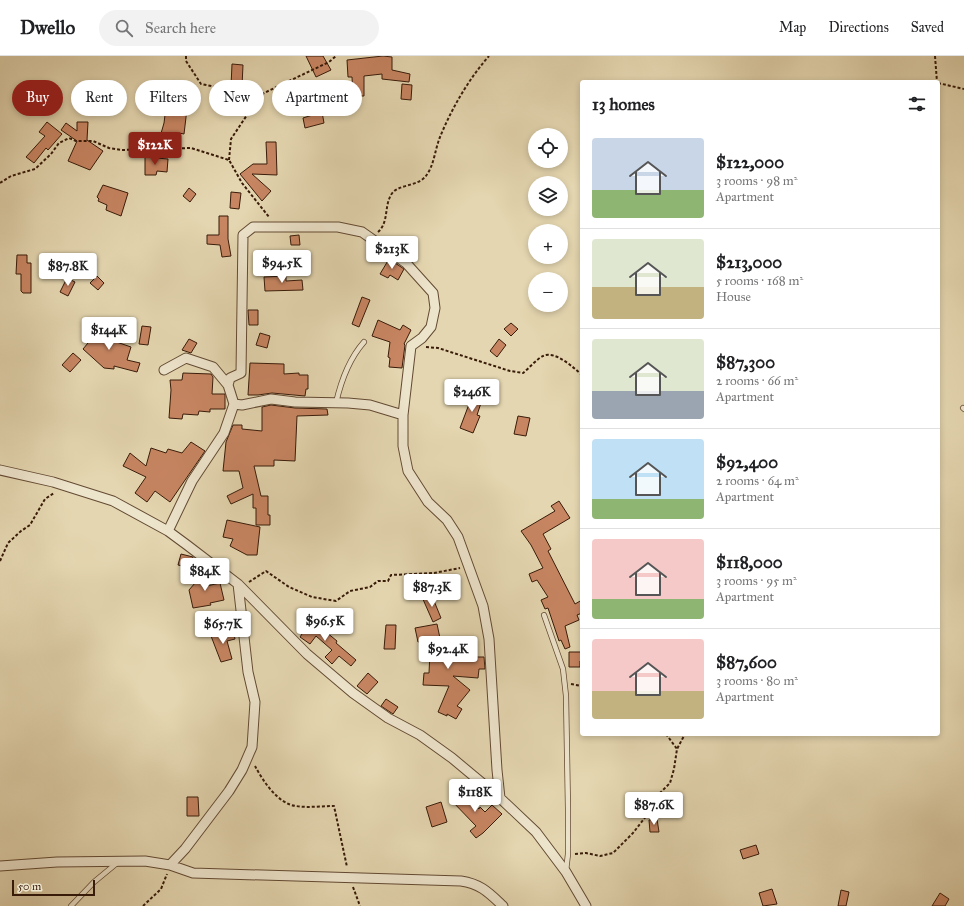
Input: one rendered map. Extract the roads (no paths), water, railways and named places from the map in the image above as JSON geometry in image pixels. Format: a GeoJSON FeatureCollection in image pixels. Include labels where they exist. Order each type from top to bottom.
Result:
{"type":"FeatureCollection","features":[{"type":"Feature","properties":{"kind":"street"},"geometry":{"type":"LineString","coordinates":[[228,385],[230,378],[241,373],[243,235],[253,227],[338,227],[362,232],[406,263],[433,293],[435,308],[431,327],[422,338],[411,346],[403,415],[403,446],[408,471],[428,502],[447,520],[458,537],[483,606],[489,639],[496,763],[500,798]]}},
{"type":"Feature","properties":{"kind":"street"},"geometry":{"type":"LineString","coordinates":[[164,370],[186,358],[213,367],[228,385],[234,404],[224,433],[192,481],[168,531]]}},
{"type":"Feature","properties":{"kind":"street"},"geometry":{"type":"LineString","coordinates":[[234,404],[242,405],[271,399],[295,402],[370,405],[403,415]]}},
{"type":"Feature","properties":{"kind":"street"},"geometry":{"type":"LineString","coordinates":[[0,470],[65,486],[113,501],[168,531],[240,586],[307,654],[352,693],[388,718],[420,735],[452,758],[500,798],[536,832],[566,872],[586,906]]}},
{"type":"Feature","properties":{"kind":"street"},"geometry":{"type":"LineString","coordinates":[[170,865],[185,849],[229,791],[242,770],[252,747],[255,702],[248,672],[240,586]]}},
{"type":"Feature","properties":{"kind":"street"},"geometry":{"type":"LineString","coordinates":[[0,866],[120,860],[145,861],[170,865],[193,873],[474,882],[485,889],[503,906]]}},
{"type":"Feature","properties":{"kind":"lane"},"geometry":{"type":"LineString","coordinates":[[336,403],[339,390],[350,361],[364,342]]}},
{"type":"Feature","properties":{"kind":"lane"},"geometry":{"type":"LineString","coordinates":[[544,615],[563,669],[567,729],[568,854],[566,872]]}},
{"type":"Feature","properties":{"kind":"lane"},"geometry":{"type":"LineString","coordinates":[[71,906],[94,882],[120,860]]}}]}
